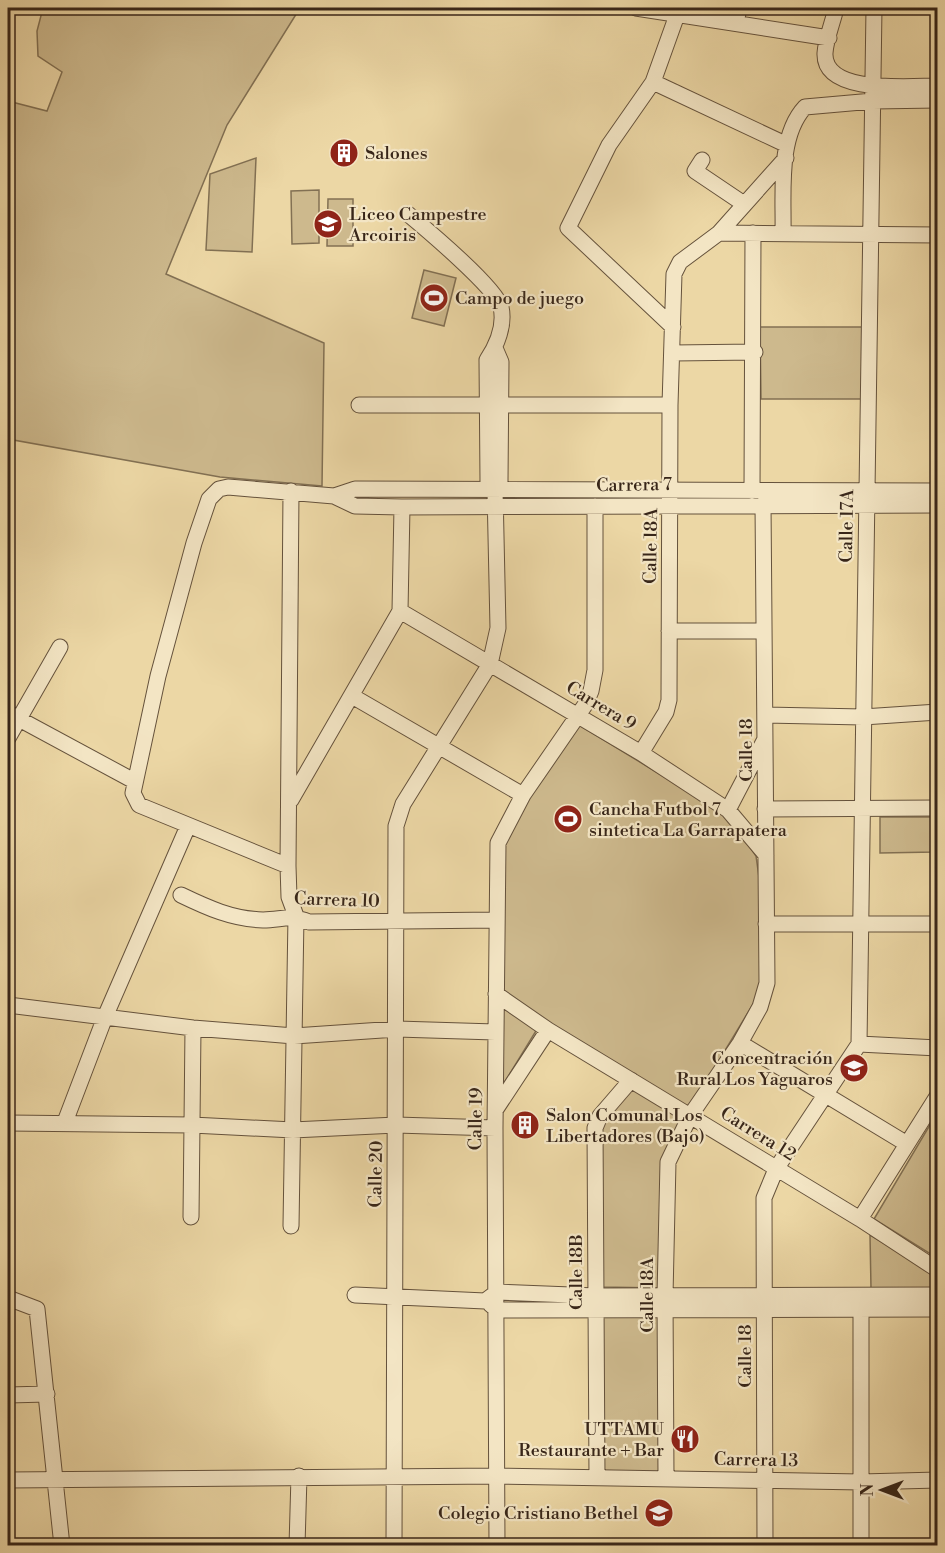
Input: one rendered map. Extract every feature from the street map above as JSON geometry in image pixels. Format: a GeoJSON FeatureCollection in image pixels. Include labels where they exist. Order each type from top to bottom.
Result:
{"type":"FeatureCollection","features":[{"type":"Feature","properties":{"kind":"street"},"geometry":{"type":"LineString","coordinates":[[636,8],[655,9],[677,15],[737,15],[829,38]]}},
{"type":"Feature","properties":{"kind":"street"},"geometry":{"type":"LineString","coordinates":[[836,8],[825,53],[828,67],[837,78],[850,83],[873,85],[938,86]]}},
{"type":"Feature","properties":{"kind":"street","name":"Calle 17A"},"geometry":{"type":"LineString","coordinates":[[859,1044],[874,8]]}},
{"type":"Feature","properties":{"kind":"street"},"geometry":{"type":"LineString","coordinates":[[673,327],[568,228],[609,145],[653,82],[677,15]]}},
{"type":"Feature","properties":{"kind":"street"},"geometry":{"type":"LineString","coordinates":[[653,82],[786,151]]}},
{"type":"Feature","properties":{"kind":"street"},"geometry":{"type":"LineString","coordinates":[[783,233],[786,151],[798,114],[804,107],[873,101],[938,100]]}},
{"type":"Feature","properties":{"kind":"street"},"geometry":{"type":"LineString","coordinates":[[719,233],[786,151]]}},
{"type":"Feature","properties":{"kind":"street"},"geometry":{"type":"LineString","coordinates":[[702,160],[695,171],[744,204]]}},
{"type":"Feature","properties":{"kind":"street"},"geometry":{"type":"LineString","coordinates":[[408,214],[455,254],[500,304],[503,319],[496,346],[501,362],[494,405],[500,481],[495,490],[498,628],[490,664]]}},
{"type":"Feature","properties":{"kind":"street"},"geometry":{"type":"LineString","coordinates":[[719,233],[938,235]]}},
{"type":"Feature","properties":{"kind":"street","name":"Calle 18A"},"geometry":{"type":"LineString","coordinates":[[641,753],[666,712],[669,700],[670,405],[674,274],[680,262],[719,233]]}},
{"type":"Feature","properties":{"kind":"street"},"geometry":{"type":"LineString","coordinates":[[752,491],[755,352],[753,233]]}},
{"type":"Feature","properties":{"kind":"street"},"geometry":{"type":"LineString","coordinates":[[673,353],[755,352]]}},
{"type":"Feature","properties":{"kind":"street"},"geometry":{"type":"LineString","coordinates":[[359,405],[670,405]]}},
{"type":"Feature","properties":{"kind":"street","name":"Carrera 7"},"geometry":{"type":"LineString","coordinates":[[134,781],[194,543],[209,499],[219,489],[228,487],[334,496],[355,506],[595,506],[752,491],[938,505]]}},
{"type":"Feature","properties":{"kind":"street","name":"Carrera 7"},"geometry":{"type":"LineString","coordinates":[[334,496],[355,489],[495,490],[671,497],[763,504],[867,499],[938,491]]}},
{"type":"Feature","properties":{"kind":"street"},"geometry":{"type":"LineString","coordinates":[[291,491],[288,866],[289,897],[296,916],[291,1226]]}},
{"type":"Feature","properties":{"kind":"street","name":"Calle 18"},"geometry":{"type":"LineString","coordinates":[[763,504],[765,995]]}},
{"type":"Feature","properties":{"kind":"street"},"geometry":{"type":"LineString","coordinates":[[579,716],[591,691],[595,670],[595,506]]}},
{"type":"Feature","properties":{"kind":"street"},"geometry":{"type":"LineString","coordinates":[[290,802],[400,610],[402,507]]}},
{"type":"Feature","properties":{"kind":"street","name":"Carrera 9"},"geometry":{"type":"LineString","coordinates":[[400,610],[641,753],[728,810],[766,855]]}},
{"type":"Feature","properties":{"kind":"street"},"geometry":{"type":"LineString","coordinates":[[669,631],[764,632]]}},
{"type":"Feature","properties":{"kind":"street"},"geometry":{"type":"LineString","coordinates":[[8,738],[13,716],[60,647]]}},
{"type":"Feature","properties":{"kind":"street","name":"Calle 20"},"geometry":{"type":"LineString","coordinates":[[394,1545],[396,826],[403,804],[490,664]]}},
{"type":"Feature","properties":{"kind":"street"},"geometry":{"type":"LineString","coordinates":[[352,696],[523,795]]}},
{"type":"Feature","properties":{"kind":"street"},"geometry":{"type":"LineString","coordinates":[[765,715],[863,717],[938,712]]}},
{"type":"Feature","properties":{"kind":"street"},"geometry":{"type":"LineString","coordinates":[[13,716],[134,781]]}},
{"type":"Feature","properties":{"kind":"street","name":"Calle 19"},"geometry":{"type":"LineString","coordinates":[[497,1545],[498,1476],[493,1301],[498,843],[523,795],[579,716]]}},
{"type":"Feature","properties":{"kind":"street"},"geometry":{"type":"LineString","coordinates":[[728,810],[765,739]]}},
{"type":"Feature","properties":{"kind":"street","name":"Carrera 10"},"geometry":{"type":"LineString","coordinates":[[134,781],[133,793],[140,805],[288,866]]}},
{"type":"Feature","properties":{"kind":"street"},"geometry":{"type":"LineString","coordinates":[[765,809],[938,808]]}},
{"type":"Feature","properties":{"kind":"street"},"geometry":{"type":"LineString","coordinates":[[65,1122],[105,1017],[188,826]]}},
{"type":"Feature","properties":{"kind":"street","name":"Carrera 10"},"geometry":{"type":"LineString","coordinates":[[181,895],[220,914],[262,920],[296,916],[309,922],[497,920]]}},
{"type":"Feature","properties":{"kind":"street"},"geometry":{"type":"LineString","coordinates":[[766,924],[938,924]]}},
{"type":"Feature","properties":{"kind":"street","name":"Carrera 12"},"geometry":{"type":"LineString","coordinates":[[496,994],[548,1030],[860,1219],[938,1270]]}},
{"type":"Feature","properties":{"kind":"street","name":"Calle 18A"},"geometry":{"type":"LineString","coordinates":[[666,1478],[668,1162],[690,1116],[740,1043],[765,995]]}},
{"type":"Feature","properties":{"kind":"street"},"geometry":{"type":"LineString","coordinates":[[8,1005],[193,1028],[294,1036],[397,1029],[495,1032]]}},
{"type":"Feature","properties":{"kind":"street"},"geometry":{"type":"LineString","coordinates":[[191,1217],[193,1028]]}},
{"type":"Feature","properties":{"kind":"street"},"geometry":{"type":"LineString","coordinates":[[496,1109],[548,1030]]}},
{"type":"Feature","properties":{"kind":"street"},"geometry":{"type":"LineString","coordinates":[[740,1043],[907,1144]]}},
{"type":"Feature","properties":{"kind":"street"},"geometry":{"type":"LineString","coordinates":[[859,1044],[938,1048]]}},
{"type":"Feature","properties":{"kind":"street","name":"Calle 18"},"geometry":{"type":"LineString","coordinates":[[765,1545],[764,1198],[776,1169],[859,1044]]}},
{"type":"Feature","properties":{"kind":"street","name":"Calle 18B"},"geometry":{"type":"LineString","coordinates":[[597,1477],[595,1128],[600,1116],[631,1080]]}},
{"type":"Feature","properties":{"kind":"street"},"geometry":{"type":"LineString","coordinates":[[860,1219],[938,1095]]}},
{"type":"Feature","properties":{"kind":"street"},"geometry":{"type":"LineString","coordinates":[[8,1123],[192,1125],[293,1131],[396,1125],[495,1128]]}},
{"type":"Feature","properties":{"kind":"street"},"geometry":{"type":"LineString","coordinates":[[355,1295],[395,1299],[596,1304],[861,1303],[938,1309]]}},
{"type":"Feature","properties":{"kind":"street"},"geometry":{"type":"LineString","coordinates":[[861,1303],[938,1295]]}},
{"type":"Feature","properties":{"kind":"street"},"geometry":{"type":"LineString","coordinates":[[9,1300],[36,1308],[62,1545]]}},
{"type":"Feature","properties":{"kind":"street"},"geometry":{"type":"LineString","coordinates":[[861,1303],[861,1545]]}},
{"type":"Feature","properties":{"kind":"street"},"geometry":{"type":"LineString","coordinates":[[8,1395],[47,1394]]}},
{"type":"Feature","properties":{"kind":"street"},"geometry":{"type":"LineString","coordinates":[[297,1545],[298,1476]]}},
{"type":"Feature","properties":{"kind":"street","name":"Carrera 13"},"geometry":{"type":"LineString","coordinates":[[8,1480],[498,1476],[861,1482],[938,1480]]}},
{"type":"Feature","properties":{"kind":"shaded area"},"geometry":{"type":"Polygon","coordinates":[[[43,8],[300,8],[227,125],[166,274],[324,343],[322,486],[220,477],[8,439],[8,101],[47,111],[62,72],[38,56],[37,31],[43,8]]]}},
{"type":"Feature","properties":{"kind":"shaded area"},"geometry":{"type":"Polygon","coordinates":[[[256,158],[252,252],[206,250],[210,174],[256,158]]]}},
{"type":"Feature","properties":{"kind":"shaded area"},"geometry":{"type":"Polygon","coordinates":[[[319,190],[319,243],[292,244],[291,191],[319,190]]]}},
{"type":"Feature","properties":{"kind":"shaded area"},"geometry":{"type":"Polygon","coordinates":[[[328,199],[353,199],[353,246],[327,246],[328,199]]]}},
{"type":"Feature","properties":{"kind":"shaded area","name":"Campo de juego"},"geometry":{"type":"Polygon","coordinates":[[[424,270],[456,278],[444,326],[412,318],[424,270]]]}},
{"type":"Feature","properties":{"kind":"shaded area"},"geometry":{"type":"Polygon","coordinates":[[[760,327],[864,327],[863,399],[761,399],[760,327]]]}},
{"type":"Feature","properties":{"kind":"shaded area"},"geometry":{"type":"Polygon","coordinates":[[[576,723],[730,817],[756,856],[764,913],[761,991],[689,1110],[501,993],[503,844],[528,796],[576,723]]]}},
{"type":"Feature","properties":{"kind":"shaded area"},"geometry":{"type":"Polygon","coordinates":[[[880,817],[935,817],[935,852],[880,853],[880,817]]]}},
{"type":"Feature","properties":{"kind":"shaded area"},"geometry":{"type":"Polygon","coordinates":[[[501,1004],[539,1026],[501,1088],[501,1004]]]}},
{"type":"Feature","properties":{"kind":"shaded area"},"geometry":{"type":"Polygon","coordinates":[[[631,1087],[685,1117],[664,1162],[661,1288],[601,1287],[599,1127],[631,1087]]]}},
{"type":"Feature","properties":{"kind":"shaded area"},"geometry":{"type":"Polygon","coordinates":[[[937,1113],[937,1258],[874,1219],[937,1113]]]}},
{"type":"Feature","properties":{"kind":"shaded area"},"geometry":{"type":"Polygon","coordinates":[[[870,1235],[937,1274],[937,1288],[871,1288],[870,1235]]]}},
{"type":"Feature","properties":{"kind":"shaded area"},"geometry":{"type":"Polygon","coordinates":[[[661,1312],[663,1474],[601,1472],[600,1313],[661,1312]]]}},
{"type":"Feature","properties":{"kind":"place","name":"Salones"},"geometry":{"type":"Point","coordinates":[344,153]}},
{"type":"Feature","properties":{"kind":"place","name":"Liceo Campestre Arcoiris"},"geometry":{"type":"Point","coordinates":[328,224]}},
{"type":"Feature","properties":{"kind":"place","name":"Campo de juego"},"geometry":{"type":"Point","coordinates":[434,298]}},
{"type":"Feature","properties":{"kind":"place","name":"Cancha Futbol 7 sintetica La Garrapatera"},"geometry":{"type":"Point","coordinates":[568,819]}},
{"type":"Feature","properties":{"kind":"place","name":"Concentración Rural Los Yaguaros"},"geometry":{"type":"Point","coordinates":[854,1068]}},
{"type":"Feature","properties":{"kind":"place","name":"Salon Comunal Los Libertadores (Bajo)"},"geometry":{"type":"Point","coordinates":[525,1125]}},
{"type":"Feature","properties":{"kind":"place","name":"UTTAMU Restaurante + Bar"},"geometry":{"type":"Point","coordinates":[685,1439]}},
{"type":"Feature","properties":{"kind":"place","name":"Colegio Cristiano Bethel"},"geometry":{"type":"Point","coordinates":[659,1513]}}]}
